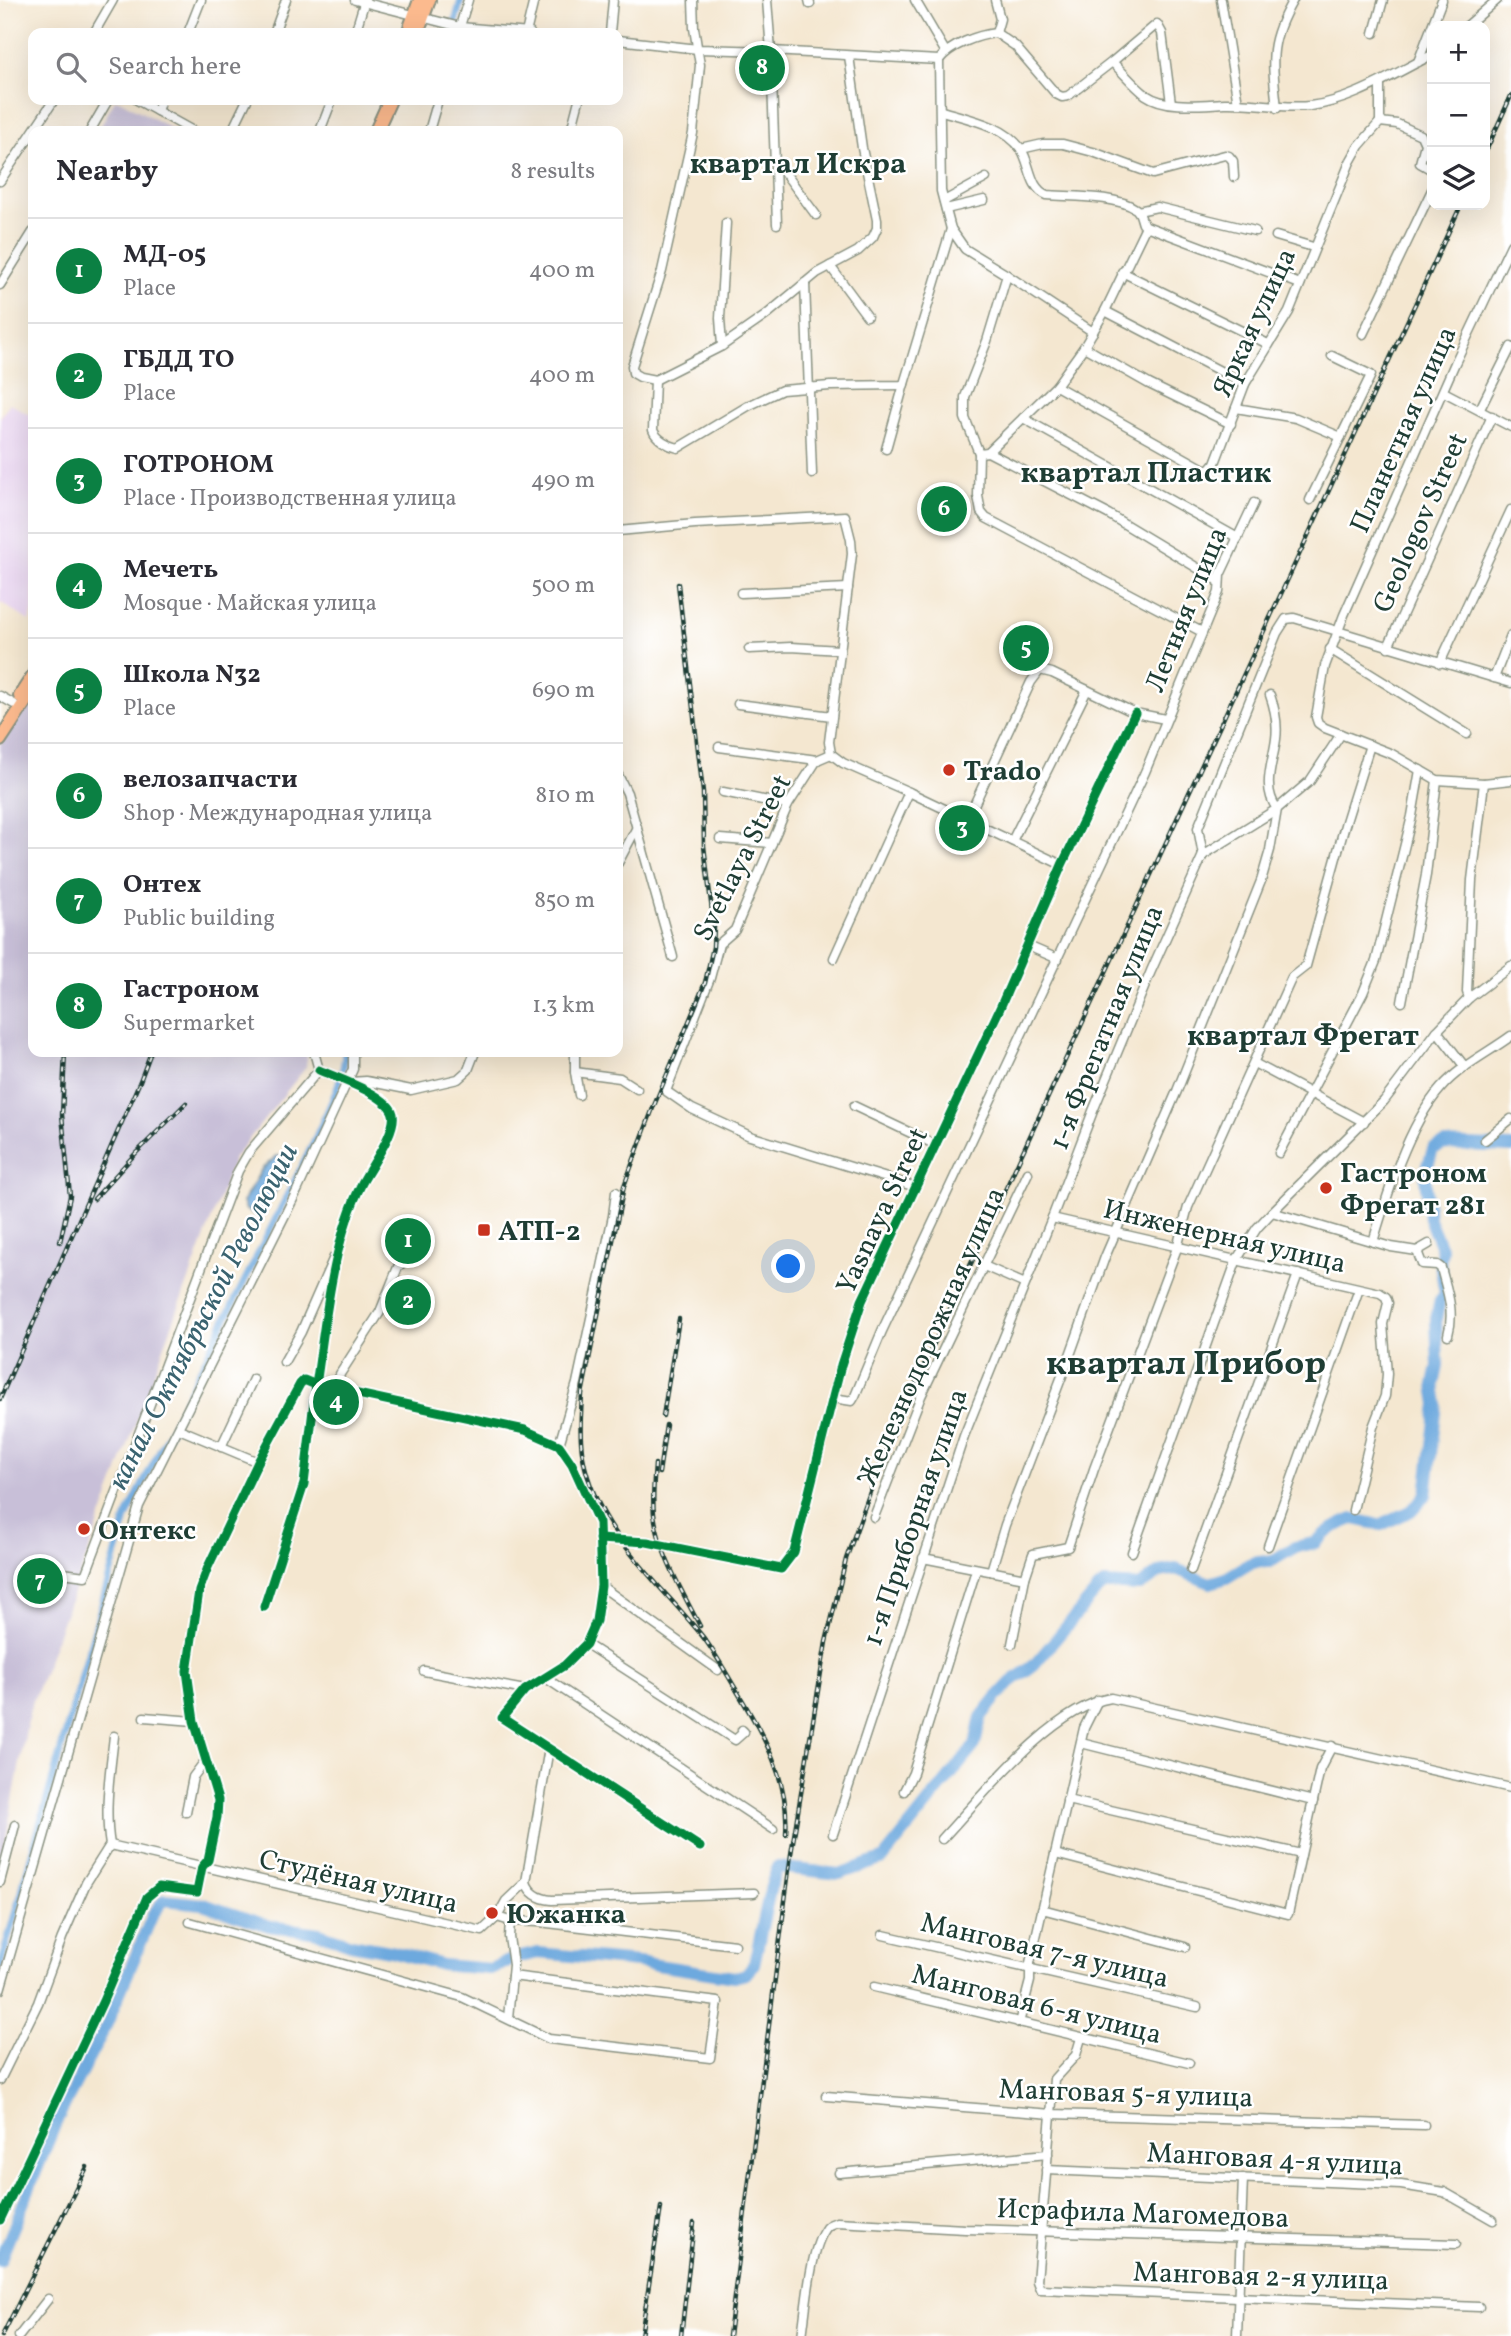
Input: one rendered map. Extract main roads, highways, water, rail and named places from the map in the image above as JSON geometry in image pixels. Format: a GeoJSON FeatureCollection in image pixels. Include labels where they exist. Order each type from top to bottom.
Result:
{"type":"FeatureCollection","features":[{"type":"Feature","properties":{"kind":"main road"},"geometry":{"type":"LineString","coordinates":[[417,28],[420,0]]}},
{"type":"Feature","properties":{"kind":"main road"},"geometry":{"type":"LineString","coordinates":[[411,28],[429,0]]}},
{"type":"Feature","properties":{"kind":"main road"},"geometry":{"type":"LineString","coordinates":[[370,126],[380,105]]}},
{"type":"Feature","properties":{"kind":"main road"},"geometry":{"type":"LineString","coordinates":[[378,126],[388,105]]}},
{"type":"Feature","properties":{"kind":"main road"},"geometry":{"type":"LineString","coordinates":[[0,740],[28,685]]}},
{"type":"Feature","properties":{"kind":"main road"},"geometry":{"type":"LineString","coordinates":[[0,725],[28,695]]}},
{"type":"Feature","properties":{"kind":"water"},"geometry":{"type":"Polygon","coordinates":[[[277,1156],[283,1157],[287,1162],[276,1191],[267,1204],[255,1214],[246,1210],[243,1202],[262,1169],[277,1156]]]}},
{"type":"Feature","properties":{"kind":"waterway","name":"канал Октябрьской Революции"},"geometry":{"type":"LineString","coordinates":[[453,28],[461,0]]}},
{"type":"Feature","properties":{"kind":"waterway","name":"канал Октябрьской Революции"},"geometry":{"type":"LineString","coordinates":[[0,1967],[126,1518],[314,1142],[338,1087],[345,1057]]}},
{"type":"Feature","properties":{"kind":"waterway"},"geometry":{"type":"LineString","coordinates":[[0,2261],[57,2120],[106,2026],[153,1914],[164,1900],[203,1904],[269,1926],[319,1933],[351,1944],[442,1965],[490,1969],[516,1958],[538,1953],[638,1962],[734,1977],[746,1974],[754,1964],[777,1867],[839,1874],[883,1859],[975,1745],[981,1717],[996,1698],[1011,1682],[1034,1665],[1105,1584],[1140,1586],[1160,1572],[1176,1569],[1210,1583],[1226,1578],[1249,1564],[1258,1561],[1270,1562],[1295,1547],[1315,1543],[1327,1532],[1353,1519],[1381,1525],[1411,1511],[1426,1495],[1437,1404],[1434,1385],[1438,1366],[1436,1319],[1440,1300],[1445,1294],[1440,1263],[1442,1250],[1429,1219],[1425,1175],[1433,1149],[1444,1144],[1511,1147]]}},
{"type":"Feature","properties":{"kind":"railway"},"geometry":{"type":"LineString","coordinates":[[1488,147],[1511,96]]}},
{"type":"Feature","properties":{"kind":"railway"},"geometry":{"type":"LineString","coordinates":[[729,2336],[791,1854],[826,1642],[846,1559],[900,1417],[1459,210]]}},
{"type":"Feature","properties":{"kind":"railway"},"geometry":{"type":"LineString","coordinates":[[678,584],[703,792],[704,846],[714,927],[713,947],[705,983],[624,1186],[582,1394],[581,1441],[590,1484],[615,1532],[708,1643],[757,1725],[779,1777],[784,1796],[786,1834]]}},
{"type":"Feature","properties":{"kind":"railway"},"geometry":{"type":"LineString","coordinates":[[60,1242],[70,1196],[62,1115],[65,1057]]}},
{"type":"Feature","properties":{"kind":"railway"},"geometry":{"type":"LineString","coordinates":[[0,1399],[149,1057]]}},
{"type":"Feature","properties":{"kind":"railway"},"geometry":{"type":"LineString","coordinates":[[94,1199],[186,1103]]}},
{"type":"Feature","properties":{"kind":"railway"},"geometry":{"type":"LineString","coordinates":[[663,1416],[679,1319]]}},
{"type":"Feature","properties":{"kind":"railway"},"geometry":{"type":"LineString","coordinates":[[659,1473],[666,1425]]}},
{"type":"Feature","properties":{"kind":"railway"},"geometry":{"type":"LineString","coordinates":[[655,1464],[653,1501],[657,1529],[672,1572],[700,1626]]}},
{"type":"Feature","properties":{"kind":"railway"},"geometry":{"type":"LineString","coordinates":[[2,2336],[87,2167]]}},
{"type":"Feature","properties":{"kind":"railway"},"geometry":{"type":"LineString","coordinates":[[641,2336],[661,2207]]}},
{"type":"Feature","properties":{"kind":"railway"},"geometry":{"type":"LineString","coordinates":[[681,2336],[694,2223]]}},
{"type":"Feature","properties":{"kind":"place","name":"Гастроном"},"geometry":{"type":"Point","coordinates":[762,68]}},
{"type":"Feature","properties":{"kind":"place","name":"велозапчасти"},"geometry":{"type":"Point","coordinates":[944,509]}},
{"type":"Feature","properties":{"kind":"place","name":"Школа N32"},"geometry":{"type":"Point","coordinates":[1026,648]}},
{"type":"Feature","properties":{"kind":"place","name":"Trado"},"geometry":{"type":"Point","coordinates":[949,770]}},
{"type":"Feature","properties":{"kind":"place","name":"ГОТРОНОМ"},"geometry":{"type":"Point","coordinates":[962,828]}},
{"type":"Feature","properties":{"kind":"place","name":"Гастроном Фрегат 281"},"geometry":{"type":"Point","coordinates":[1326,1188]}},
{"type":"Feature","properties":{"kind":"place","name":"АТП-2"},"geometry":{"type":"Point","coordinates":[484,1230]}},
{"type":"Feature","properties":{"kind":"place","name":"МД-05"},"geometry":{"type":"Point","coordinates":[408,1241]}},
{"type":"Feature","properties":{"kind":"place","name":"ГБДД ТО"},"geometry":{"type":"Point","coordinates":[408,1302]}},
{"type":"Feature","properties":{"kind":"place","name":"Мечеть"},"geometry":{"type":"Point","coordinates":[336,1402]}},
{"type":"Feature","properties":{"kind":"place","name":"Онтекс"},"geometry":{"type":"Point","coordinates":[84,1529]}},
{"type":"Feature","properties":{"kind":"place","name":"Онтех"},"geometry":{"type":"Point","coordinates":[40,1581]}},
{"type":"Feature","properties":{"kind":"place","name":"Южанка"},"geometry":{"type":"Point","coordinates":[492,1913]}},
{"type":"Feature","properties":{"kind":"district","name":"квартал Искра"},"geometry":{"type":"Point","coordinates":[798,163]}},
{"type":"Feature","properties":{"kind":"district","name":"квартал Пластик"},"geometry":{"type":"Point","coordinates":[1146,472]}},
{"type":"Feature","properties":{"kind":"district","name":"квартал Фрегат"},"geometry":{"type":"Point","coordinates":[1303,1035]}},
{"type":"Feature","properties":{"kind":"district","name":"квартал Прибор"},"geometry":{"type":"Point","coordinates":[1186,1362]}}]}
